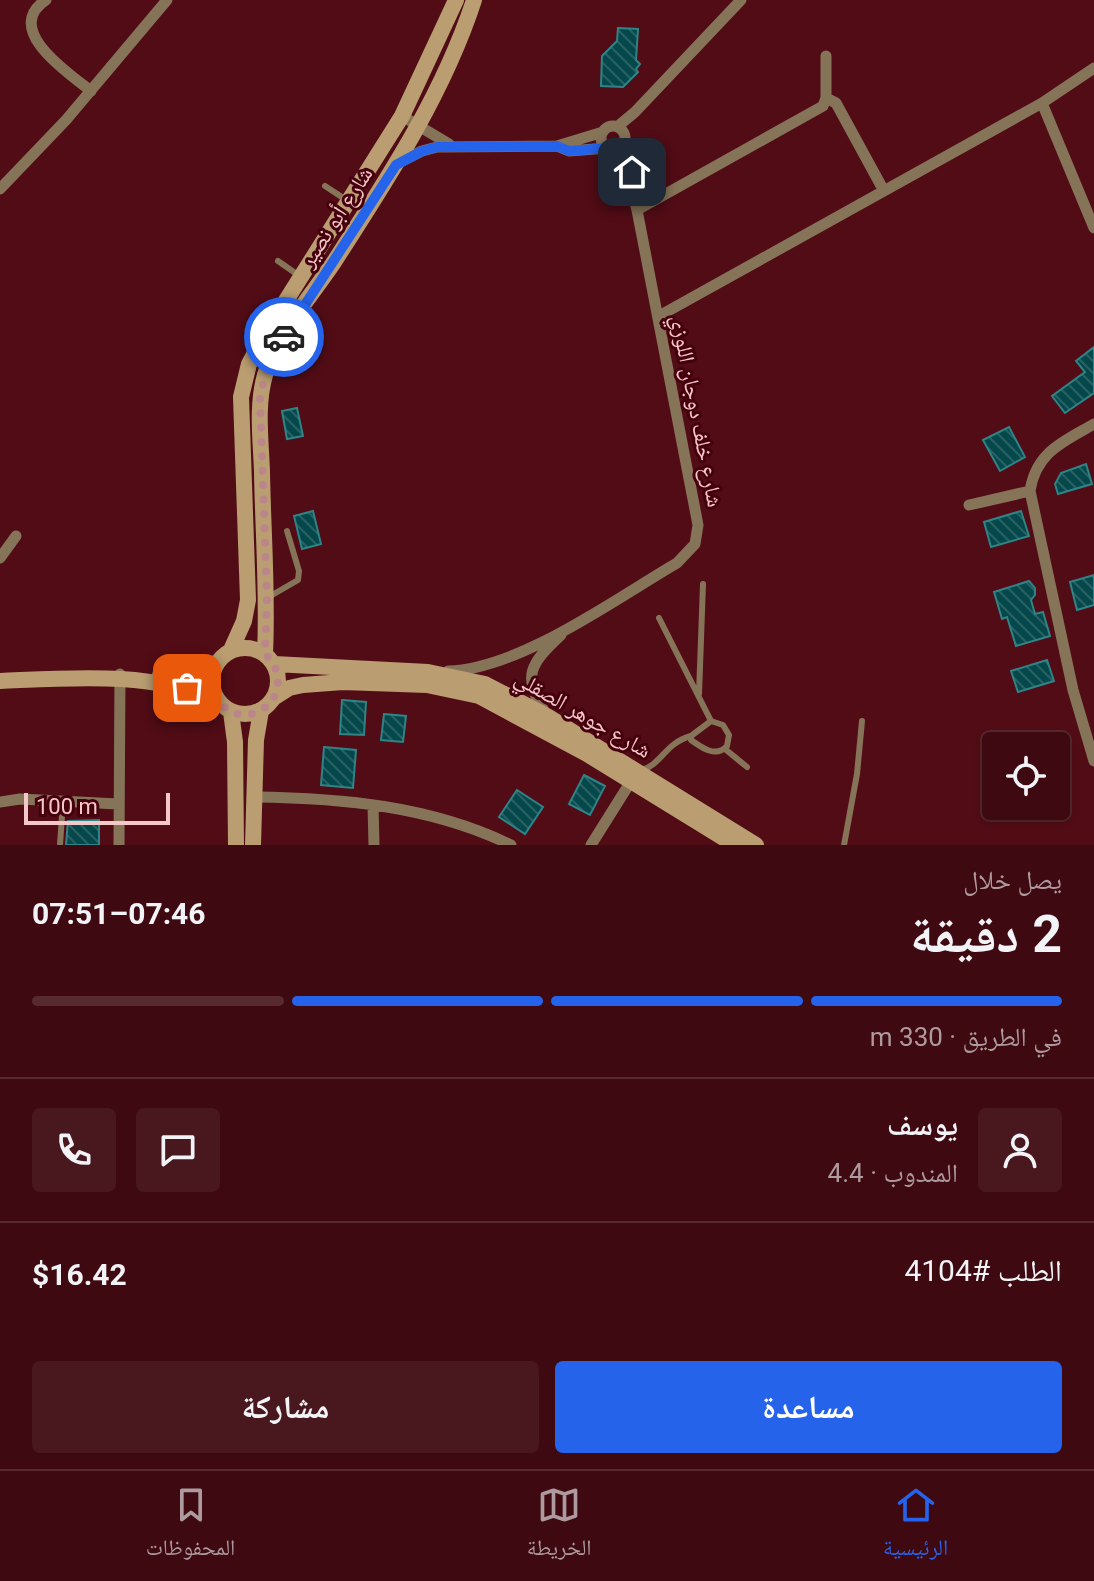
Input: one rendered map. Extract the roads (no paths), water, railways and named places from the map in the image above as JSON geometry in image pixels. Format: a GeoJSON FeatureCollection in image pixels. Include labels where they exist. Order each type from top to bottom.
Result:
{"type":"FeatureCollection","features":[{"type":"Feature","properties":{"kind":"main road","name":"شارع أبو نصير"},"geometry":{"type":"LineString","coordinates":[[231,650],[244,621],[248,600],[241,397],[244,380],[256,348],[402,116],[456,0]]}},
{"type":"Feature","properties":{"kind":"main road","name":"شارع أبو نصير"},"geometry":{"type":"LineString","coordinates":[[269,659],[260,428],[263,382],[274,354],[420,125],[474,0]]}},
{"type":"Feature","properties":{"kind":"main road"},"geometry":{"type":"LineString","coordinates":[[0,674],[120,677],[176,685],[217,700],[231,712],[241,715],[261,711],[275,697],[278,675],[269,659],[249,648],[231,650],[216,663],[168,675],[120,677],[0,681]]}},
{"type":"Feature","properties":{"kind":"main road","name":"شارع جوهر الصقلي"},"geometry":{"type":"LineString","coordinates":[[269,659],[428,672],[485,684],[547,716],[735,845]]}},
{"type":"Feature","properties":{"kind":"main road"},"geometry":{"type":"LineString","coordinates":[[216,663],[211,686],[217,700]]}},
{"type":"Feature","properties":{"kind":"main road","name":"شارع جوهر الصقلي"},"geometry":{"type":"LineString","coordinates":[[275,697],[303,685],[343,682],[455,689],[493,702],[756,845]]}},
{"type":"Feature","properties":{"kind":"main road"},"geometry":{"type":"LineString","coordinates":[[253,845],[256,740],[261,711]]}},
{"type":"Feature","properties":{"kind":"main road"},"geometry":{"type":"LineString","coordinates":[[231,712],[235,742],[236,845]]}},
{"type":"Feature","properties":{"kind":"street"},"geometry":{"type":"LineString","coordinates":[[46,0],[34,9],[30,20],[34,35],[48,56],[91,91]]}},
{"type":"Feature","properties":{"kind":"street"},"geometry":{"type":"LineString","coordinates":[[0,189],[91,91],[167,0]]}},
{"type":"Feature","properties":{"kind":"street"},"geometry":{"type":"LineString","coordinates":[[557,146],[569,151],[619,149],[622,135],[635,112],[741,0]]}},
{"type":"Feature","properties":{"kind":"street"},"geometry":{"type":"LineString","coordinates":[[637,210],[823,106],[826,98],[826,56]]}},
{"type":"Feature","properties":{"kind":"street"},"geometry":{"type":"LineString","coordinates":[[659,316],[1042,103],[1094,68]]}},
{"type":"Feature","properties":{"kind":"street"},"geometry":{"type":"LineString","coordinates":[[826,98],[836,103],[884,191]]}},
{"type":"Feature","properties":{"kind":"street"},"geometry":{"type":"LineString","coordinates":[[1042,103],[1094,228]]}},
{"type":"Feature","properties":{"kind":"street"},"geometry":{"type":"LineString","coordinates":[[402,116],[453,147]]}},
{"type":"Feature","properties":{"kind":"street"},"geometry":{"type":"LineString","coordinates":[[396,165],[427,149],[557,146],[603,132],[609,127],[622,135]]}},
{"type":"Feature","properties":{"kind":"street"},"geometry":{"type":"LineString","coordinates":[[603,132],[602,141],[609,149]]}},
{"type":"Feature","properties":{"kind":"street","name":"شارع خلف دوجان اللوزي"},"geometry":{"type":"LineString","coordinates":[[622,135],[631,164],[630,185]]}},
{"type":"Feature","properties":{"kind":"street","name":"شارع خلف دوجان اللوزي"},"geometry":{"type":"LineString","coordinates":[[428,672],[484,667],[570,626],[677,563],[688,554],[698,535],[693,487],[637,210],[630,185],[609,149]]}},
{"type":"Feature","properties":{"kind":"street"},"geometry":{"type":"LineString","coordinates":[[1094,424],[1046,454],[1037,467],[1030,491],[1073,690],[1094,761]]}},
{"type":"Feature","properties":{"kind":"street"},"geometry":{"type":"LineString","coordinates":[[969,505],[1030,491]]}},
{"type":"Feature","properties":{"kind":"street"},"geometry":{"type":"LineString","coordinates":[[0,558],[16,536]]}},
{"type":"Feature","properties":{"kind":"street","name":"شارع خلف دوجان اللوزي"},"geometry":{"type":"LineString","coordinates":[[547,716],[534,696],[531,672],[539,655],[570,626]]}},
{"type":"Feature","properties":{"kind":"street"},"geometry":{"type":"LineString","coordinates":[[119,845],[120,677]]}},
{"type":"Feature","properties":{"kind":"street"},"geometry":{"type":"LineString","coordinates":[[591,845],[634,776]]}},
{"type":"Feature","properties":{"kind":"street"},"geometry":{"type":"LineString","coordinates":[[254,797],[313,798],[373,805],[455,821],[511,845]]}},
{"type":"Feature","properties":{"kind":"street"},"geometry":{"type":"LineString","coordinates":[[0,802],[118,804]]}},
{"type":"Feature","properties":{"kind":"street"},"geometry":{"type":"LineString","coordinates":[[373,805],[374,845]]}},
{"type":"Feature","properties":{"kind":"lane"},"geometry":{"type":"LineString","coordinates":[[325,186],[366,213]]}},
{"type":"Feature","properties":{"kind":"lane"},"geometry":{"type":"LineString","coordinates":[[278,261],[317,288]]}},
{"type":"Feature","properties":{"kind":"lane"},"geometry":{"type":"LineString","coordinates":[[267,598],[298,580],[299,571],[287,531]]}},
{"type":"Feature","properties":{"kind":"lane"},"geometry":{"type":"LineString","coordinates":[[699,698],[703,584]]}},
{"type":"Feature","properties":{"kind":"lane"},"geometry":{"type":"LineString","coordinates":[[659,618],[711,721],[723,725],[728,731],[729,742],[725,749],[712,753],[692,742],[691,736]]}},
{"type":"Feature","properties":{"kind":"lane"},"geometry":{"type":"LineString","coordinates":[[634,776],[652,766],[670,745],[691,736],[711,721]]}},
{"type":"Feature","properties":{"kind":"lane"},"geometry":{"type":"LineString","coordinates":[[844,845],[857,774],[862,721]]}},
{"type":"Feature","properties":{"kind":"lane"},"geometry":{"type":"LineString","coordinates":[[725,749],[747,767]]}},
{"type":"Feature","properties":{"kind":"lane"},"geometry":{"type":"LineString","coordinates":[[60,845],[63,801]]}}]}
